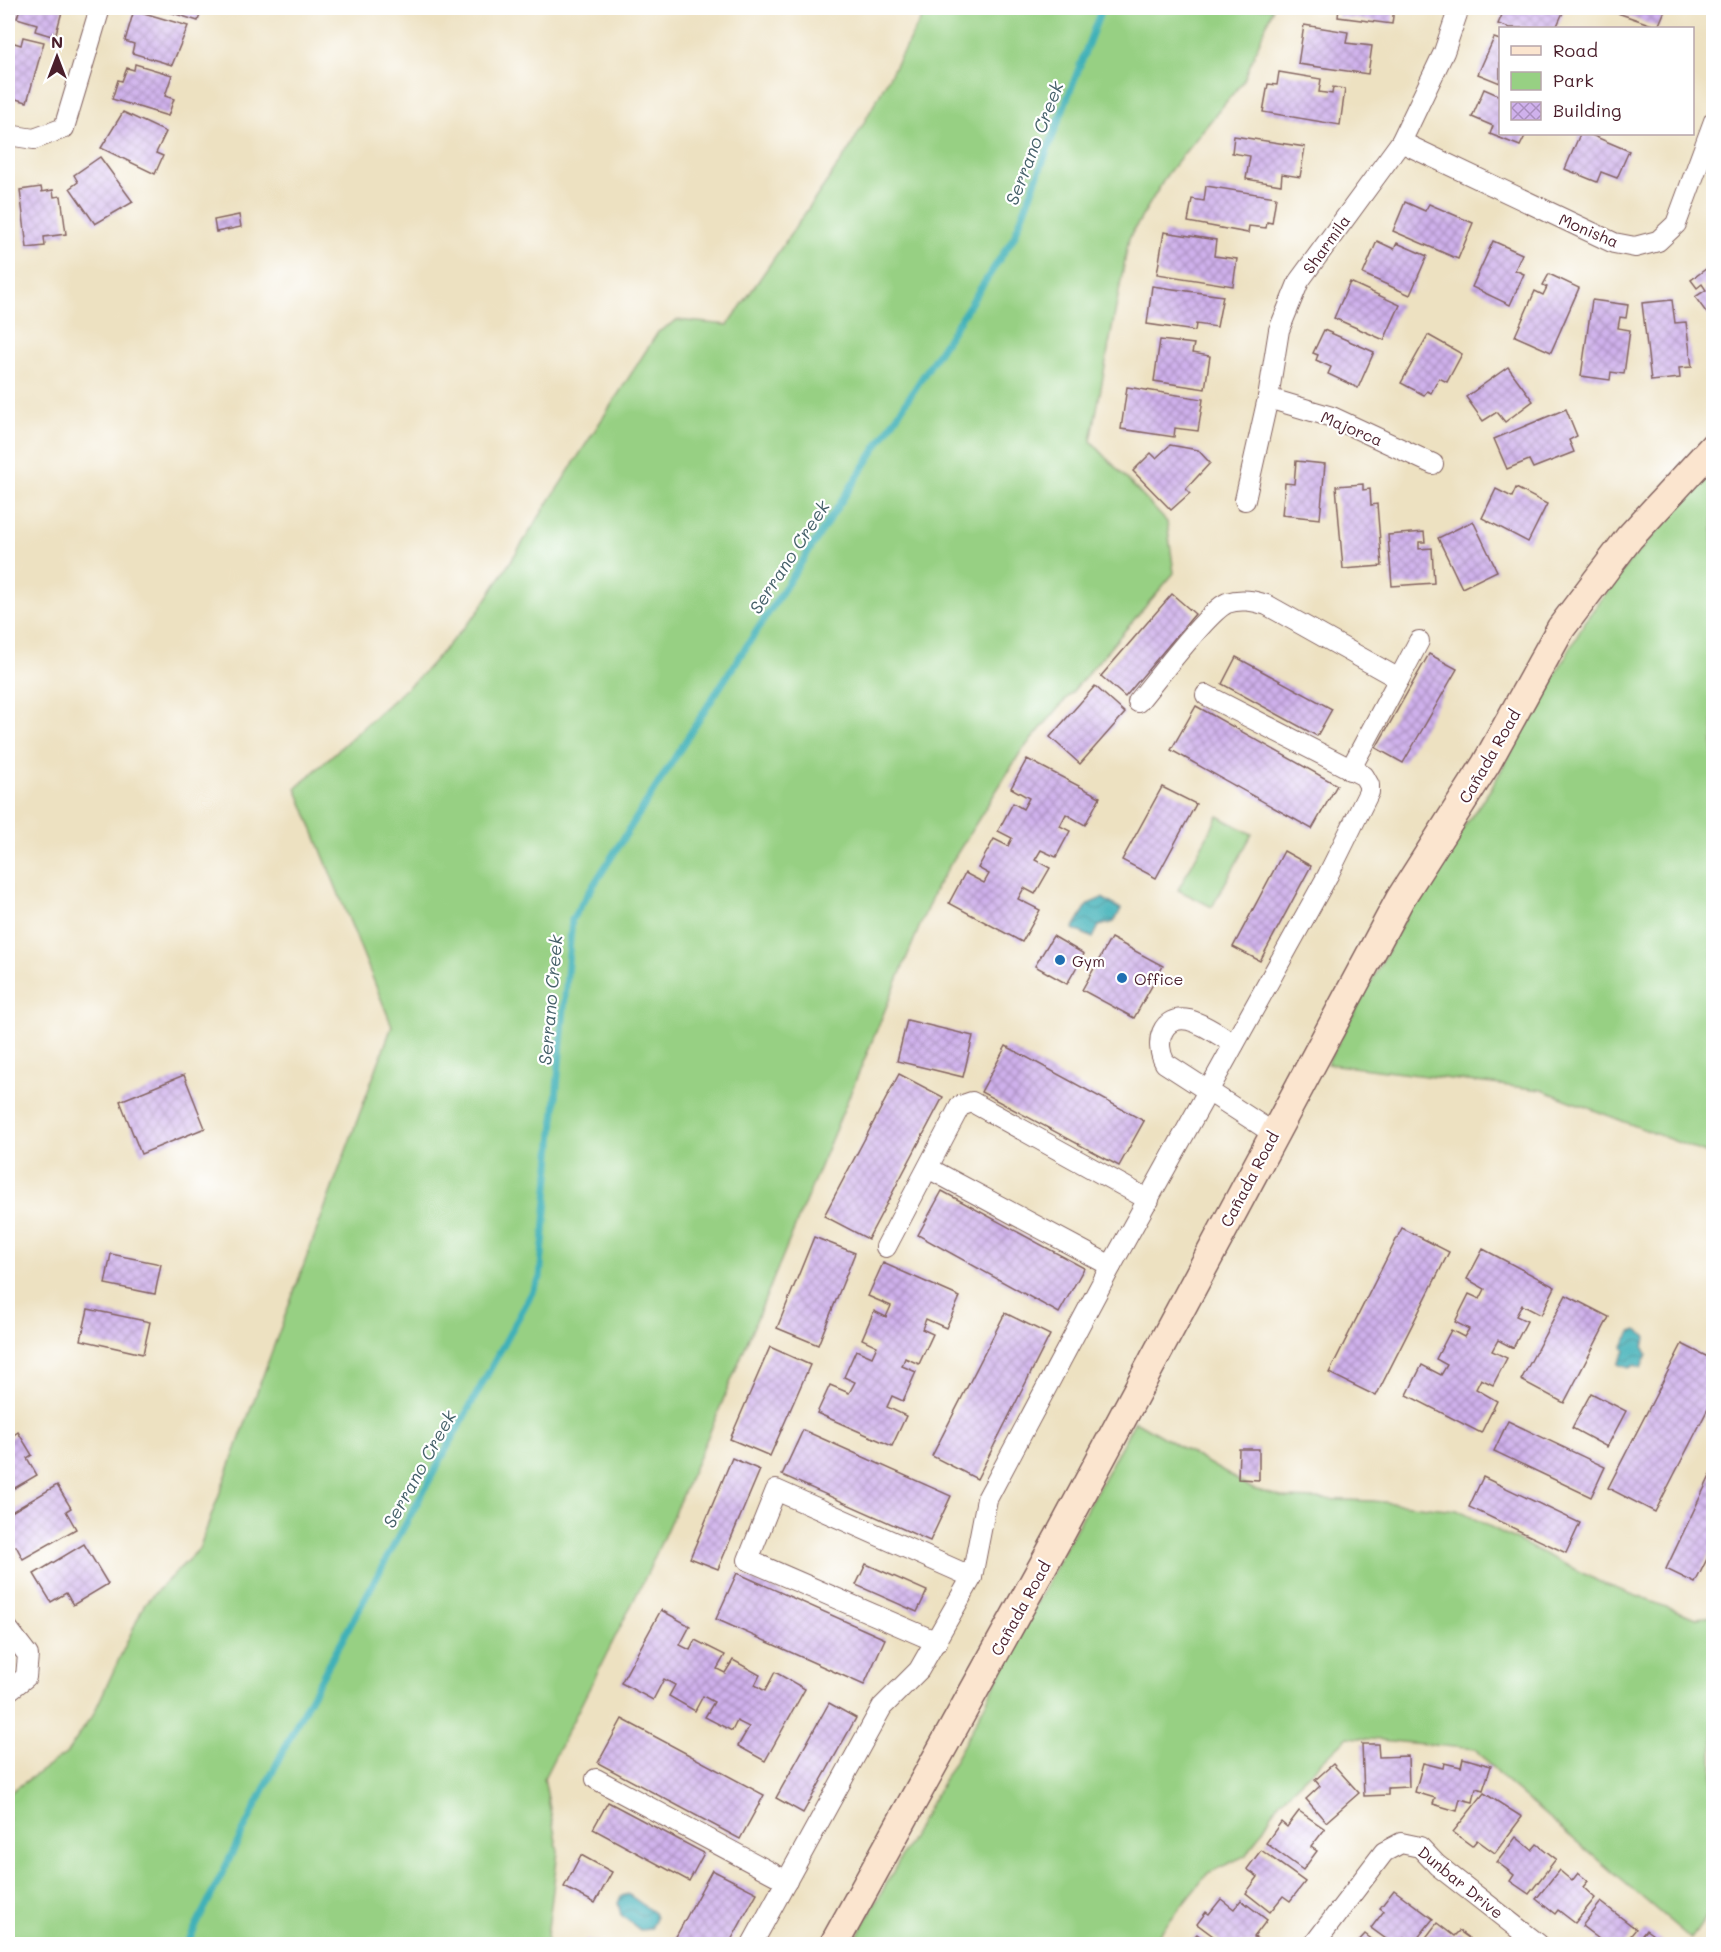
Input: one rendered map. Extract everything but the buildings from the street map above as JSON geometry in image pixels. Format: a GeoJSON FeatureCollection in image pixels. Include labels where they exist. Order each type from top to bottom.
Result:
{"type":"FeatureCollection","features":[{"type":"Feature","properties":{"kind":"street"},"geometry":{"type":"LineString","coordinates":[[8,135],[34,139],[64,128],[100,8]]}},
{"type":"Feature","properties":{"kind":"street","name":"Sharmila"},"geometry":{"type":"LineString","coordinates":[[1245,500],[1268,398],[1279,330],[1299,281],[1401,142],[1444,52],[1458,8]]}},
{"type":"Feature","properties":{"kind":"street","name":"Monisha"},"geometry":{"type":"LineString","coordinates":[[1401,142],[1614,243],[1635,247],[1658,241],[1676,224],[1713,121]]}},
{"type":"Feature","properties":{"kind":"street","name":"Majorca"},"geometry":{"type":"LineString","coordinates":[[1268,398],[1332,417],[1433,464]]}},
{"type":"Feature","properties":{"kind":"street","name":"Cañada Road"},"geometry":{"type":"LineString","coordinates":[[834,1944],[1061,1533],[1400,899],[1486,764],[1561,628],[1629,538],[1713,446]]}},
{"type":"Feature","properties":{"kind":"street"},"geometry":{"type":"LineString","coordinates":[[1138,702],[1214,611],[1237,600],[1251,600],[1267,605],[1399,679]]}},
{"type":"Feature","properties":{"kind":"street"},"geometry":{"type":"LineString","coordinates":[[1350,770],[1419,641]]}},
{"type":"Feature","properties":{"kind":"street"},"geometry":{"type":"LineString","coordinates":[[752,1944],[882,1707],[919,1670],[972,1577],[987,1499],[1111,1266],[1328,875],[1369,792],[1369,784],[1364,776],[1206,695]]}},
{"type":"Feature","properties":{"kind":"street"},"geometry":{"type":"LineString","coordinates":[[1234,1044],[1186,1020],[1171,1023],[1161,1031],[1159,1054],[1165,1063],[1273,1134]]}},
{"type":"Feature","properties":{"kind":"street"},"geometry":{"type":"LineString","coordinates":[[886,1247],[960,1106],[972,1102],[1149,1200]]}},
{"type":"Feature","properties":{"kind":"street"},"geometry":{"type":"LineString","coordinates":[[928,1168],[1111,1266]]}},
{"type":"Feature","properties":{"kind":"street"},"geometry":{"type":"LineString","coordinates":[[937,1642],[748,1560],[776,1490],[972,1577]]}},
{"type":"Feature","properties":{"kind":"street"},"geometry":{"type":"LineString","coordinates":[[8,1629],[28,1655],[26,1677],[8,1691]]}},
{"type":"Feature","properties":{"kind":"street"},"geometry":{"type":"LineString","coordinates":[[596,1779],[787,1881]]}},
{"type":"Feature","properties":{"kind":"street","name":"Dunbar Drive"},"geometry":{"type":"LineString","coordinates":[[1314,1944],[1384,1852],[1401,1843],[1411,1843],[1420,1847],[1437,1865],[1538,1944]]}},
{"type":"Feature","properties":{"kind":"green space"},"geometry":{"type":"Polygon","coordinates":[[[927,8],[1273,8],[1244,80],[1168,173],[1129,238],[1091,441],[1167,522],[1174,573],[1020,753],[936,887],[709,1434],[648,1572],[544,1778],[558,1851],[546,1944],[8,1944],[8,1794],[67,1753],[94,1713],[145,1603],[199,1549],[392,1026],[296,788],[423,673],[478,612],[658,332],[677,320],[728,325],[850,148],[927,8]]]}},
{"type":"Feature","properties":{"kind":"green space"},"geometry":{"type":"Polygon","coordinates":[[[1713,470],[1713,1156],[1542,1090],[1327,1064],[1425,881],[1490,790],[1588,617],[1630,561],[1713,470]]]}},
{"type":"Feature","properties":{"kind":"green space"},"geometry":{"type":"Polygon","coordinates":[[[1218,816],[1252,834],[1212,907],[1178,890],[1218,816]]]}},
{"type":"Feature","properties":{"kind":"green space"},"geometry":{"type":"Polygon","coordinates":[[[1135,1421],[1253,1489],[1286,1498],[1373,1501],[1457,1510],[1604,1584],[1696,1618],[1713,1616],[1713,1908],[1691,1939],[1503,1779],[1476,1749],[1348,1737],[1280,1801],[1247,1855],[1208,1873],[1151,1944],[853,1944],[972,1729],[1061,1556],[1135,1421]]]}},
{"type":"Feature","properties":{"kind":"water"},"geometry":{"type":"Polygon","coordinates":[[[1102,898],[1121,909],[1114,922],[1099,926],[1093,938],[1073,929],[1088,904],[1102,898]]]}},
{"type":"Feature","properties":{"kind":"water"},"geometry":{"type":"Polygon","coordinates":[[[1637,1330],[1647,1337],[1643,1346],[1647,1354],[1641,1368],[1635,1365],[1629,1368],[1618,1364],[1625,1351],[1623,1346],[1631,1332],[1637,1330]]]}},
{"type":"Feature","properties":{"kind":"water"},"geometry":{"type":"Polygon","coordinates":[[[628,1894],[654,1913],[656,1917],[651,1929],[640,1930],[621,1915],[618,1903],[621,1896],[628,1894]]]}},
{"type":"Feature","properties":{"kind":"waterway","name":"Serrano Creek"},"geometry":{"type":"LineString","coordinates":[[187,1944],[299,1719],[540,1278],[572,919],[714,696],[1014,237],[1102,8]]}},
{"type":"Feature","properties":{"kind":"place","name":"Gym"},"geometry":{"type":"Point","coordinates":[1060,960]}},
{"type":"Feature","properties":{"kind":"place","name":"Office"},"geometry":{"type":"Point","coordinates":[1122,978]}}]}
